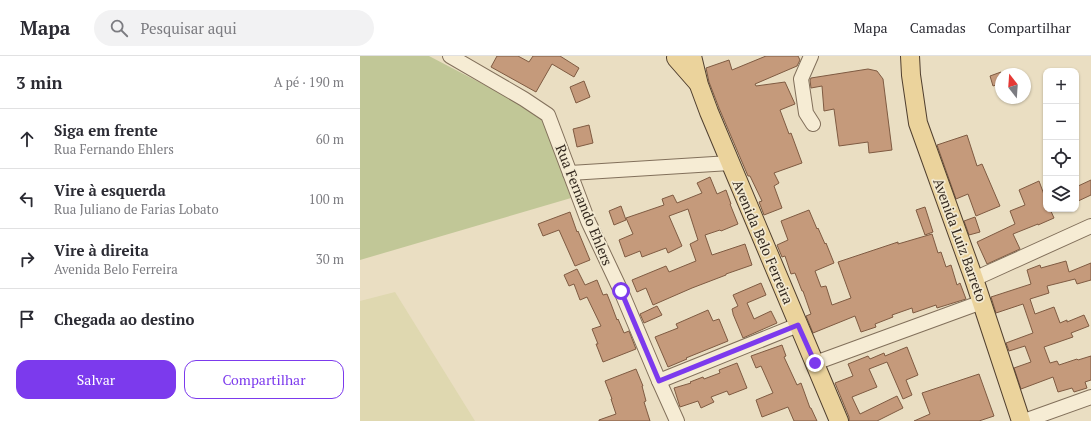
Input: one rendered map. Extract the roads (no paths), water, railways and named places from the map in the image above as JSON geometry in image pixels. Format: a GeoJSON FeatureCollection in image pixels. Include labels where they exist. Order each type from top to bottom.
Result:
{"type":"FeatureCollection","features":[{"type":"Feature","properties":{"kind":"main road","name":"Avenida Luiz Barreto"},"geometry":{"type":"LineString","coordinates":[[910,56],[911,75],[918,124],[982,302],[1021,421]]}},
{"type":"Feature","properties":{"kind":"main road","name":"Avenida Belo Ferreira"},"geometry":{"type":"LineString","coordinates":[[682,57],[699,85],[730,163],[839,421]]}},
{"type":"Feature","properties":{"kind":"street","name":"Rua Fernando Ehlers"},"geometry":{"type":"LineString","coordinates":[[450,56],[524,99],[548,115],[588,222],[621,291],[677,421]]}},
{"type":"Feature","properties":{"kind":"street"},"geometry":{"type":"LineString","coordinates":[[811,56],[800,79],[806,113],[813,124]]}},
{"type":"Feature","properties":{"kind":"street"},"geometry":{"type":"LineString","coordinates":[[570,173],[730,163]]}},
{"type":"Feature","properties":{"kind":"street"},"geometry":{"type":"LineString","coordinates":[[974,279],[1091,226]]}},
{"type":"Feature","properties":{"kind":"street"},"geometry":{"type":"LineString","coordinates":[[815,363],[982,302]]}},
{"type":"Feature","properties":{"kind":"street"},"geometry":{"type":"LineString","coordinates":[[659,381],[798,325]]}},
{"type":"Feature","properties":{"kind":"street"},"geometry":{"type":"LineString","coordinates":[[1024,421],[1091,397]]}}]}
